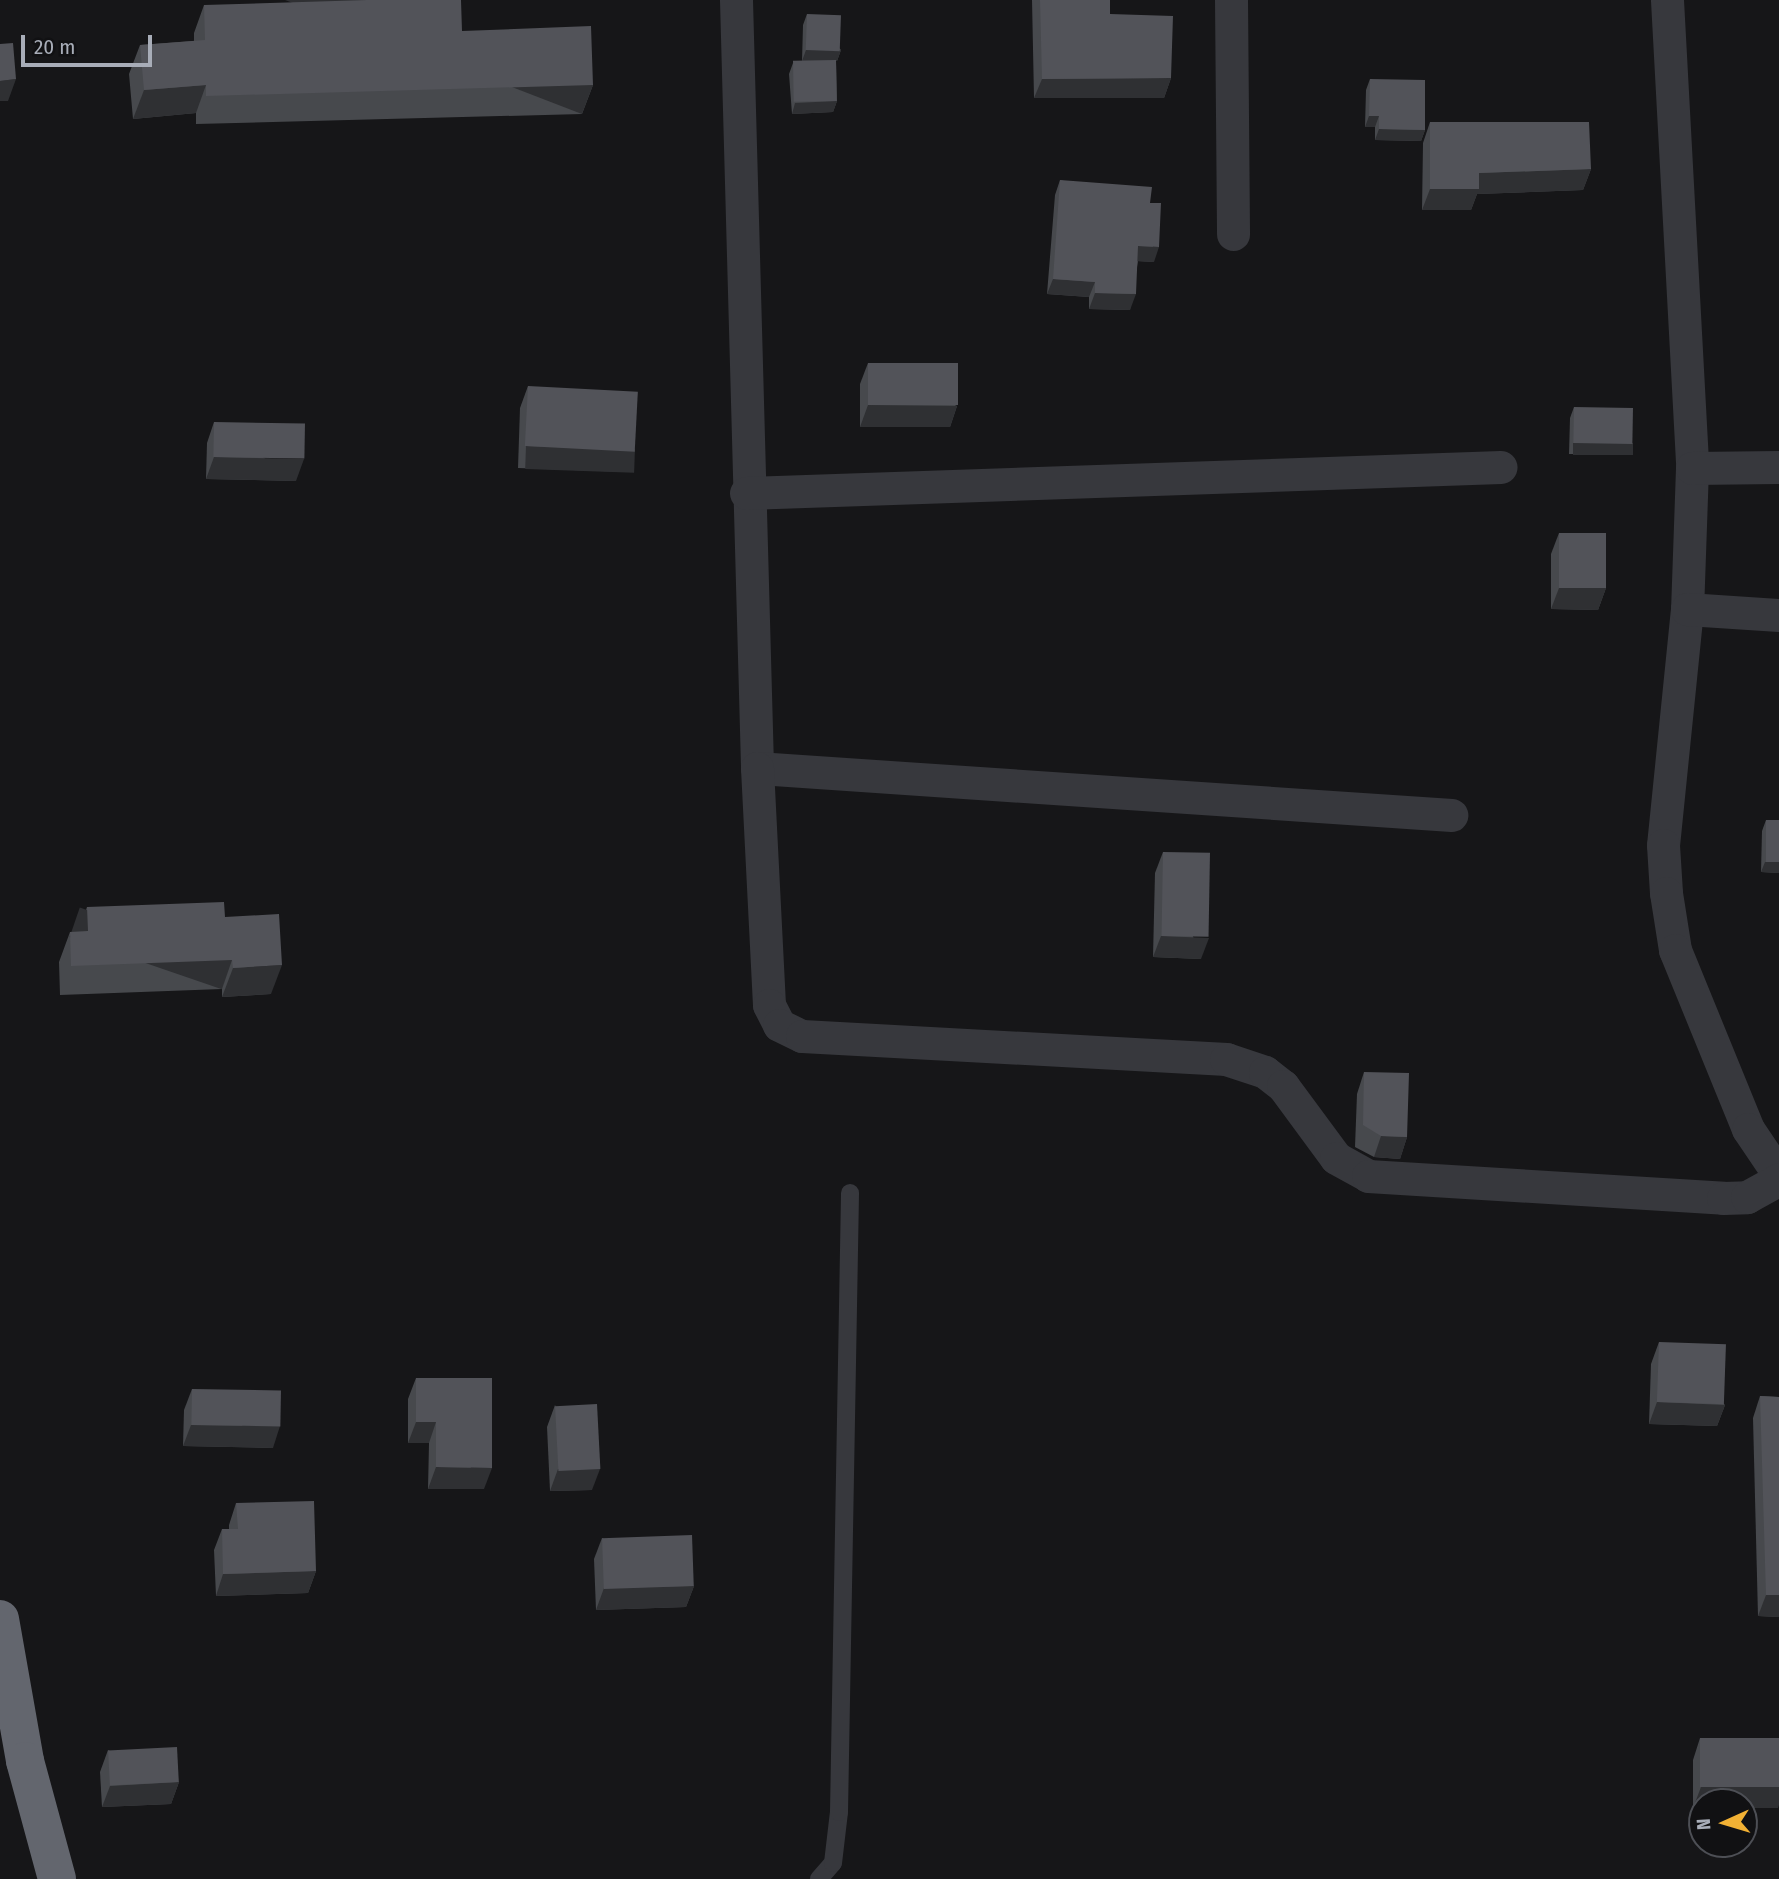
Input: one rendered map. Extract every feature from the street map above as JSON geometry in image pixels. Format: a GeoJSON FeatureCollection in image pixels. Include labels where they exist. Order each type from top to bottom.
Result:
{"type":"FeatureCollection","features":[{"type":"Feature","properties":{"kind":"highway"},"geometry":{"type":"LineString","coordinates":[[0,1619],[25,1761],[57,1879]]}},
{"type":"Feature","properties":{"kind":"street"},"geometry":{"type":"LineString","coordinates":[[736,0],[746,493],[757,768],[769,1005],[779,1025],[802,1036],[1226,1059],[1265,1072],[1283,1086],[1336,1158],[1368,1176],[1723,1198],[1747,1197],[1779,1177],[1748,1129],[1673,939],[1663,845],[1687,609],[1692,468],[1667,0]]}},
{"type":"Feature","properties":{"kind":"street"},"geometry":{"type":"LineString","coordinates":[[1231,0],[1233,234]]}},
{"type":"Feature","properties":{"kind":"street"},"geometry":{"type":"LineString","coordinates":[[746,493],[1501,467]]}},
{"type":"Feature","properties":{"kind":"street"},"geometry":{"type":"LineString","coordinates":[[1692,468],[1779,467]]}},
{"type":"Feature","properties":{"kind":"street"},"geometry":{"type":"LineString","coordinates":[[1687,609],[1779,615]]}},
{"type":"Feature","properties":{"kind":"street"},"geometry":{"type":"LineString","coordinates":[[757,768],[1451,815]]}},
{"type":"Feature","properties":{"kind":"lane"},"geometry":{"type":"LineString","coordinates":[[818,1879],[833,1863],[839,1812],[850,1193]]}},
{"type":"Feature","properties":{"kind":"building"},"geometry":{"type":"Polygon","coordinates":[[[461,0],[462,31],[591,26],[593,85],[206,96],[206,85],[144,90],[140,45],[205,40],[204,5],[461,0]]]}},
{"type":"Feature","properties":{"kind":"building"},"geometry":{"type":"Polygon","coordinates":[[[1040,0],[1110,0],[1110,14],[1173,16],[1171,78],[1042,79],[1040,0]]]}},
{"type":"Feature","properties":{"kind":"building"},"geometry":{"type":"Polygon","coordinates":[[[807,14],[841,15],[840,51],[806,50],[807,14]]]}},
{"type":"Feature","properties":{"kind":"building"},"geometry":{"type":"Polygon","coordinates":[[[13,43],[16,79],[0,81],[0,44],[13,43]]]}},
{"type":"Feature","properties":{"kind":"building"},"geometry":{"type":"Polygon","coordinates":[[[836,60],[837,101],[794,102],[793,61],[836,60]]]}},
{"type":"Feature","properties":{"kind":"building"},"geometry":{"type":"Polygon","coordinates":[[[1370,79],[1425,80],[1425,130],[1379,129],[1379,116],[1369,116],[1370,79]]]}},
{"type":"Feature","properties":{"kind":"building"},"geometry":{"type":"Polygon","coordinates":[[[1430,122],[1589,122],[1591,169],[1479,173],[1479,189],[1430,189],[1430,122]]]}},
{"type":"Feature","properties":{"kind":"building"},"geometry":{"type":"Polygon","coordinates":[[[1060,180],[1152,187],[1150,203],[1161,203],[1159,247],[1138,246],[1136,294],[1095,293],[1095,282],[1053,279],[1060,180]]]}},
{"type":"Feature","properties":{"kind":"building"},"geometry":{"type":"Polygon","coordinates":[[[868,363],[958,363],[958,405],[868,405],[868,363]]]}},
{"type":"Feature","properties":{"kind":"building"},"geometry":{"type":"Polygon","coordinates":[[[528,386],[638,392],[635,452],[525,446],[528,386]]]}},
{"type":"Feature","properties":{"kind":"building"},"geometry":{"type":"Polygon","coordinates":[[[1574,407],[1633,408],[1632,444],[1573,443],[1574,407]]]}},
{"type":"Feature","properties":{"kind":"building"},"geometry":{"type":"Polygon","coordinates":[[[214,422],[305,424],[304,459],[213,457],[214,422]]]}},
{"type":"Feature","properties":{"kind":"building"},"geometry":{"type":"Polygon","coordinates":[[[1559,533],[1606,533],[1606,588],[1559,588],[1559,533]]]}},
{"type":"Feature","properties":{"kind":"building"},"geometry":{"type":"Polygon","coordinates":[[[1766,820],[1779,820],[1779,862],[1766,862],[1766,820]]]}},
{"type":"Feature","properties":{"kind":"building"},"geometry":{"type":"Polygon","coordinates":[[[1163,852],[1210,853],[1209,937],[1162,936],[1163,852]]]}},
{"type":"Feature","properties":{"kind":"building"},"geometry":{"type":"Polygon","coordinates":[[[224,902],[225,917],[279,914],[282,965],[233,968],[232,960],[71,966],[70,932],[88,931],[87,907],[224,902]]]}},
{"type":"Feature","properties":{"kind":"building"},"geometry":{"type":"Polygon","coordinates":[[[1364,1072],[1409,1073],[1407,1137],[1381,1136],[1363,1125],[1364,1072]]]}},
{"type":"Feature","properties":{"kind":"building"},"geometry":{"type":"Polygon","coordinates":[[[1659,1342],[1726,1344],[1724,1404],[1657,1402],[1659,1342]]]}},
{"type":"Feature","properties":{"kind":"building"},"geometry":{"type":"Polygon","coordinates":[[[416,1378],[492,1378],[492,1468],[436,1467],[436,1422],[416,1422],[416,1378]]]}},
{"type":"Feature","properties":{"kind":"building"},"geometry":{"type":"Polygon","coordinates":[[[192,1389],[281,1391],[280,1427],[191,1425],[192,1389]]]}},
{"type":"Feature","properties":{"kind":"building"},"geometry":{"type":"Polygon","coordinates":[[[1760,1396],[1779,1397],[1779,1595],[1766,1595],[1760,1396]]]}},
{"type":"Feature","properties":{"kind":"building"},"geometry":{"type":"Polygon","coordinates":[[[597,1404],[600,1469],[558,1471],[555,1406],[597,1404]]]}},
{"type":"Feature","properties":{"kind":"building"},"geometry":{"type":"Polygon","coordinates":[[[314,1501],[316,1571],[223,1574],[222,1529],[238,1529],[236,1503],[314,1501]]]}},
{"type":"Feature","properties":{"kind":"building"},"geometry":{"type":"Polygon","coordinates":[[[692,1535],[694,1586],[604,1589],[602,1538],[692,1535]]]}},
{"type":"Feature","properties":{"kind":"building"},"geometry":{"type":"Polygon","coordinates":[[[1700,1738],[1779,1738],[1779,1787],[1700,1787],[1700,1738]]]}},
{"type":"Feature","properties":{"kind":"building"},"geometry":{"type":"Polygon","coordinates":[[[177,1747],[179,1782],[110,1786],[108,1751],[177,1747]]]}}]}
